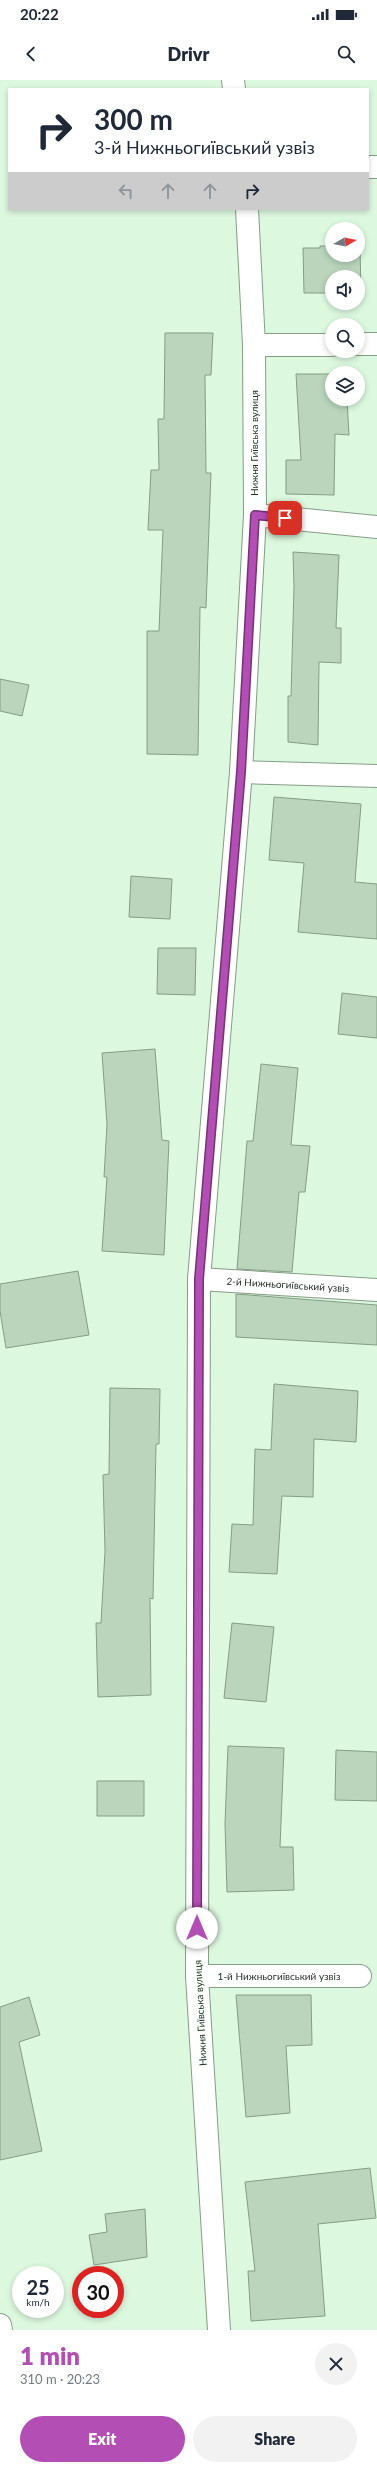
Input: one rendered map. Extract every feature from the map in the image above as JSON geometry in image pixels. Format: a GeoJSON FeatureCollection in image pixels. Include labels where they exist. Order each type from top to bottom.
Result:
{"type":"FeatureCollection","features":[{"type":"Feature","properties":{"kind":"street","name":"Нижня Гиївська вулиця"},"geometry":{"type":"LineString","coordinates":[[219,2330],[197,1976],[199,1279],[241,772],[255,515],[254,346],[247,210]]}},
{"type":"Feature","properties":{"kind":"street"},"geometry":{"type":"LineString","coordinates":[[365,344],[377,344]]}},
{"type":"Feature","properties":{"kind":"street"},"geometry":{"type":"LineString","coordinates":[[254,346],[325,345]]}},
{"type":"Feature","properties":{"kind":"street"},"geometry":{"type":"LineString","coordinates":[[255,515],[377,527]]}},
{"type":"Feature","properties":{"kind":"street"},"geometry":{"type":"LineString","coordinates":[[241,772],[377,776]]}},
{"type":"Feature","properties":{"kind":"street","name":"2-й Нижньогиївський узвіз"},"geometry":{"type":"LineString","coordinates":[[199,1279],[377,1290]]}},
{"type":"Feature","properties":{"kind":"street","name":"1-й Нижньогиївський узвіз"},"geometry":{"type":"LineString","coordinates":[[197,1976],[360,1976]]}},
{"type":"Feature","properties":{"kind":"street"},"geometry":{"type":"LineString","coordinates":[[0,2325],[1,2330]]}},
{"type":"Feature","properties":{"kind":"building"},"geometry":{"type":"Polygon","coordinates":[[[320,246],[325,246],[325,262],[360,262],[361,270],[325,270],[325,293],[304,293],[303,248],[320,248],[320,246]]]}},
{"type":"Feature","properties":{"kind":"building"},"geometry":{"type":"Polygon","coordinates":[[[165,333],[213,333],[211,375],[205,375],[206,473],[211,473],[206,608],[200,607],[198,755],[147,754],[147,631],[159,631],[163,530],[148,530],[151,470],[159,470],[158,419],[164,419],[165,333]]]}},
{"type":"Feature","properties":{"kind":"building"},"geometry":{"type":"Polygon","coordinates":[[[296,374],[325,374],[325,406],[347,406],[349,435],[335,434],[334,495],[286,494],[286,460],[301,460],[296,374]]]}},
{"type":"Feature","properties":{"kind":"building"},"geometry":{"type":"Polygon","coordinates":[[[293,552],[339,555],[336,628],[341,628],[341,663],[319,662],[318,745],[288,742],[288,696],[291,696],[294,587],[293,552]]]}},
{"type":"Feature","properties":{"kind":"building"},"geometry":{"type":"Polygon","coordinates":[[[0,679],[29,685],[22,716],[0,711],[0,679]]]}},
{"type":"Feature","properties":{"kind":"building"},"geometry":{"type":"Polygon","coordinates":[[[274,797],[361,804],[355,882],[377,884],[377,939],[298,932],[304,863],[269,860],[274,797]]]}},
{"type":"Feature","properties":{"kind":"building"},"geometry":{"type":"Polygon","coordinates":[[[131,876],[172,879],[170,919],[129,917],[131,876]]]}},
{"type":"Feature","properties":{"kind":"building"},"geometry":{"type":"Polygon","coordinates":[[[158,948],[196,948],[195,995],[157,994],[158,948]]]}},
{"type":"Feature","properties":{"kind":"building"},"geometry":{"type":"Polygon","coordinates":[[[342,993],[377,997],[377,1038],[338,1034],[342,993]]]}},
{"type":"Feature","properties":{"kind":"building"},"geometry":{"type":"Polygon","coordinates":[[[155,1049],[162,1140],[169,1141],[164,1255],[102,1251],[107,1177],[104,1177],[107,1124],[102,1053],[155,1049]]]}},
{"type":"Feature","properties":{"kind":"building"},"geometry":{"type":"Polygon","coordinates":[[[261,1064],[298,1068],[291,1145],[310,1146],[305,1192],[299,1192],[292,1272],[237,1269],[247,1141],[253,1141],[261,1064]]]}},
{"type":"Feature","properties":{"kind":"building"},"geometry":{"type":"Polygon","coordinates":[[[78,1271],[89,1335],[6,1348],[0,1311],[0,1284],[78,1271]]]}},
{"type":"Feature","properties":{"kind":"building"},"geometry":{"type":"Polygon","coordinates":[[[236,1294],[377,1305],[377,1345],[236,1337],[236,1294]]]}},
{"type":"Feature","properties":{"kind":"building"},"geometry":{"type":"Polygon","coordinates":[[[274,1384],[358,1391],[356,1442],[314,1439],[313,1497],[282,1496],[277,1574],[229,1572],[232,1524],[253,1525],[255,1449],[271,1450],[274,1384]]]}},
{"type":"Feature","properties":{"kind":"building"},"geometry":{"type":"Polygon","coordinates":[[[110,1388],[160,1389],[159,1444],[156,1444],[153,1599],[150,1598],[151,1695],[98,1697],[96,1623],[101,1623],[105,1551],[103,1475],[109,1474],[110,1388]]]}},
{"type":"Feature","properties":{"kind":"building"},"geometry":{"type":"Polygon","coordinates":[[[232,1623],[274,1627],[266,1702],[224,1698],[232,1623]]]}},
{"type":"Feature","properties":{"kind":"building"},"geometry":{"type":"Polygon","coordinates":[[[228,1746],[284,1748],[280,1847],[293,1847],[294,1890],[227,1892],[225,1824],[228,1746]]]}},
{"type":"Feature","properties":{"kind":"building"},"geometry":{"type":"Polygon","coordinates":[[[336,1750],[377,1752],[377,1801],[335,1800],[336,1750]]]}},
{"type":"Feature","properties":{"kind":"building"},"geometry":{"type":"Polygon","coordinates":[[[97,1781],[144,1781],[144,1816],[97,1816],[97,1781]]]}},
{"type":"Feature","properties":{"kind":"building"},"geometry":{"type":"Polygon","coordinates":[[[236,1995],[311,1995],[312,2045],[286,2046],[290,2113],[246,2117],[236,1995]]]}},
{"type":"Feature","properties":{"kind":"building"},"geometry":{"type":"Polygon","coordinates":[[[29,1997],[40,2035],[19,2042],[42,2151],[0,2160],[0,2007],[29,1997]]]}},
{"type":"Feature","properties":{"kind":"building"},"geometry":{"type":"Polygon","coordinates":[[[370,2168],[376,2218],[318,2224],[325,2316],[251,2321],[248,2271],[255,2271],[245,2182],[370,2168]]]}},
{"type":"Feature","properties":{"kind":"building"},"geometry":{"type":"Polygon","coordinates":[[[145,2209],[147,2257],[94,2265],[89,2235],[107,2232],[105,2214],[145,2209]]]}},
{"type":"Feature","properties":{"kind":"route"},"geometry":{"type":"LineString","coordinates":[[197,1928],[199,1279],[241,772],[255,515],[285,518]]}}]}
